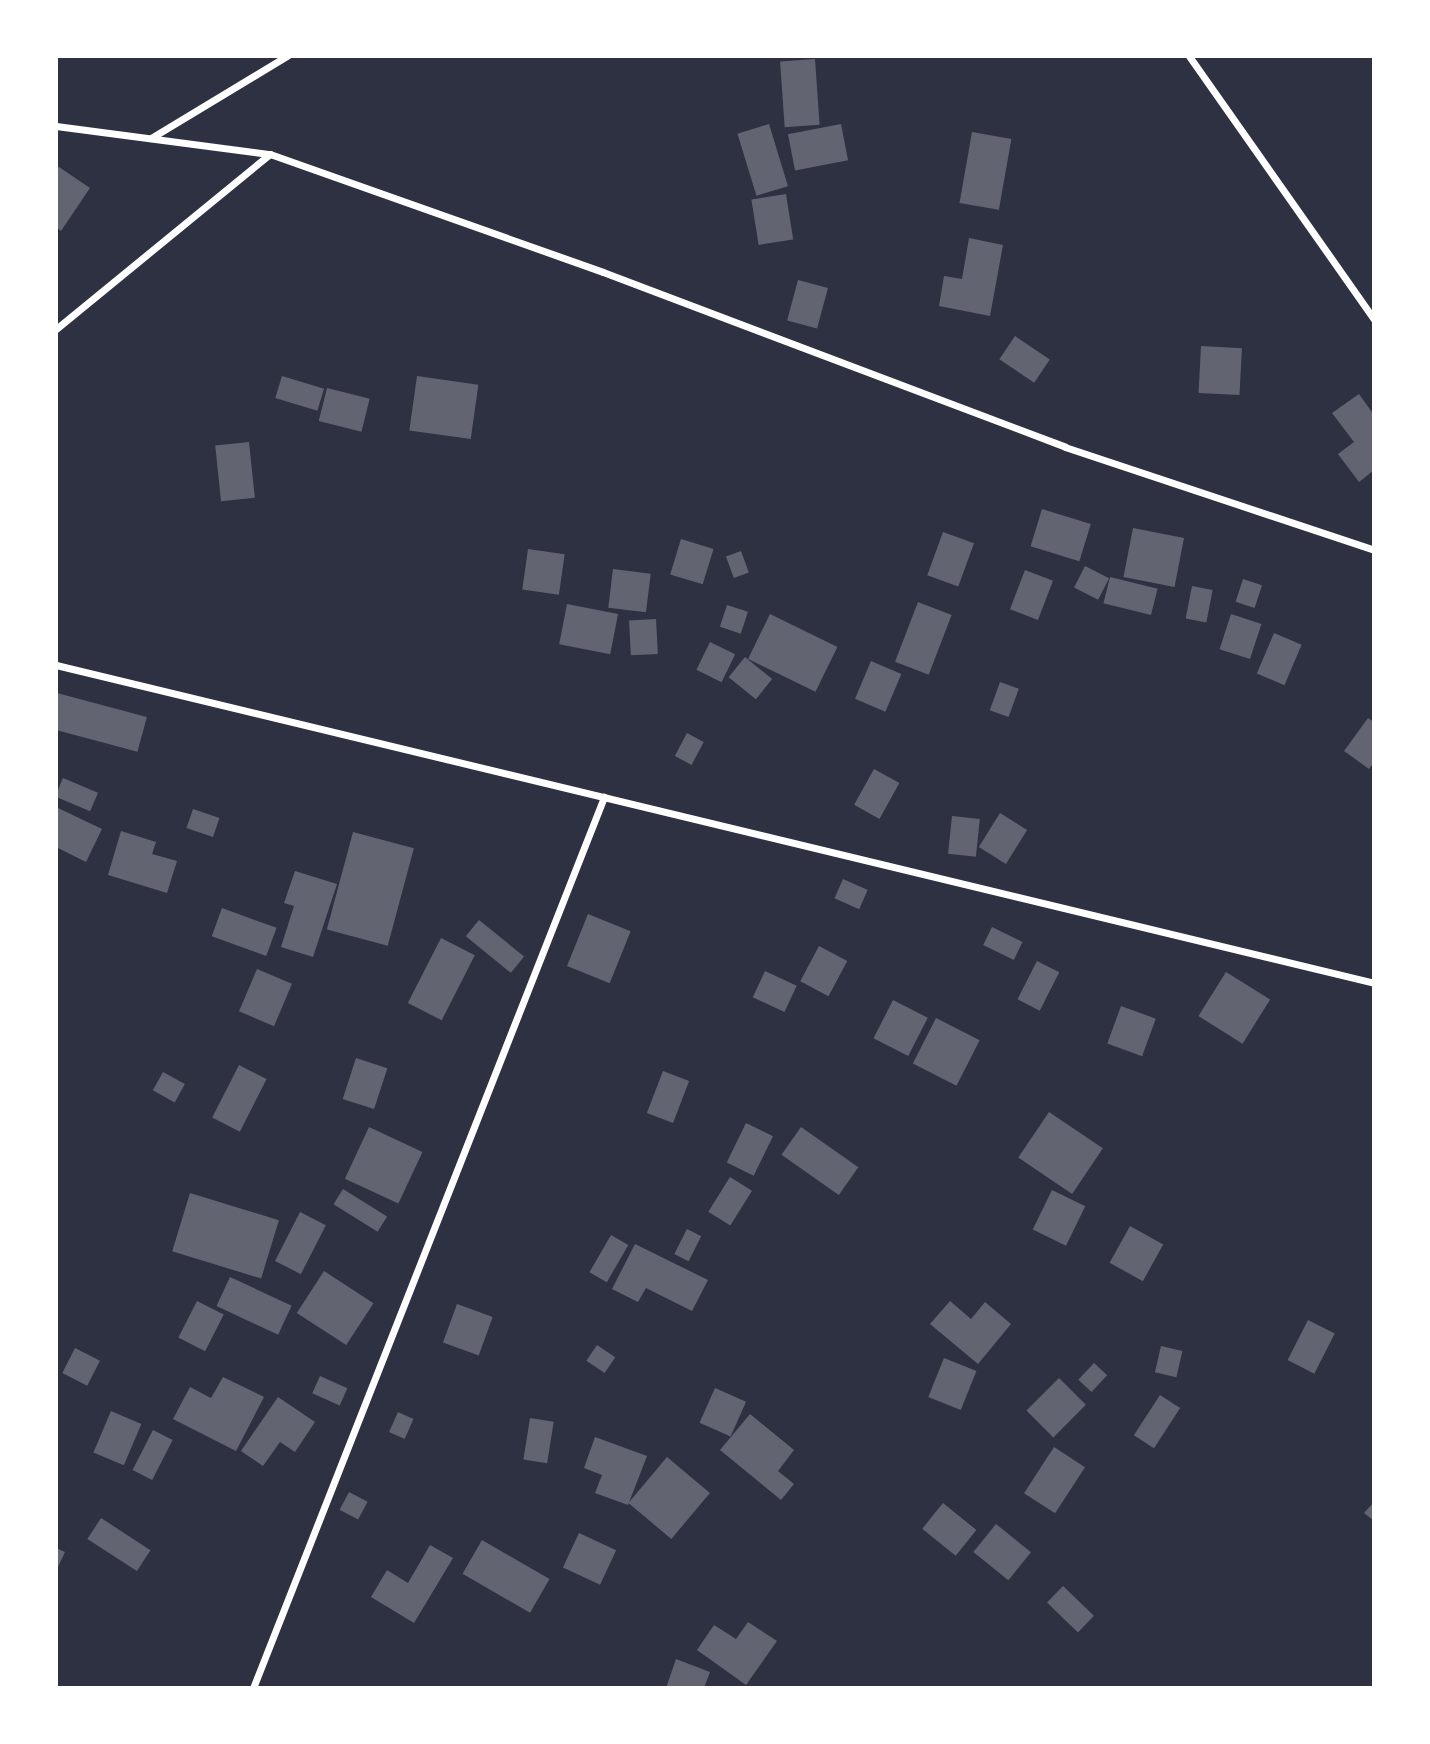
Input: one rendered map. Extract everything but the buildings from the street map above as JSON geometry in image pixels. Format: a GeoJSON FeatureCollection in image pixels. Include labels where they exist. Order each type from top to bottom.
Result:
{"type":"FeatureCollection","features":[{"type":"Feature","properties":{"kind":"street"},"geometry":{"type":"LineString","coordinates":[[151,138],[287,56]]}},
{"type":"Feature","properties":{"kind":"street"},"geometry":{"type":"LineString","coordinates":[[1189,56],[1374,319]]}},
{"type":"Feature","properties":{"kind":"street"},"geometry":{"type":"LineString","coordinates":[[56,126],[270,154],[603,272],[1065,447],[1374,550]]}},
{"type":"Feature","properties":{"kind":"street"},"geometry":{"type":"LineString","coordinates":[[56,329],[270,154]]}},
{"type":"Feature","properties":{"kind":"street"},"geometry":{"type":"LineString","coordinates":[[56,664],[1374,984]]}},
{"type":"Feature","properties":{"kind":"street"},"geometry":{"type":"LineString","coordinates":[[253,1688],[604,797]]}}]}
